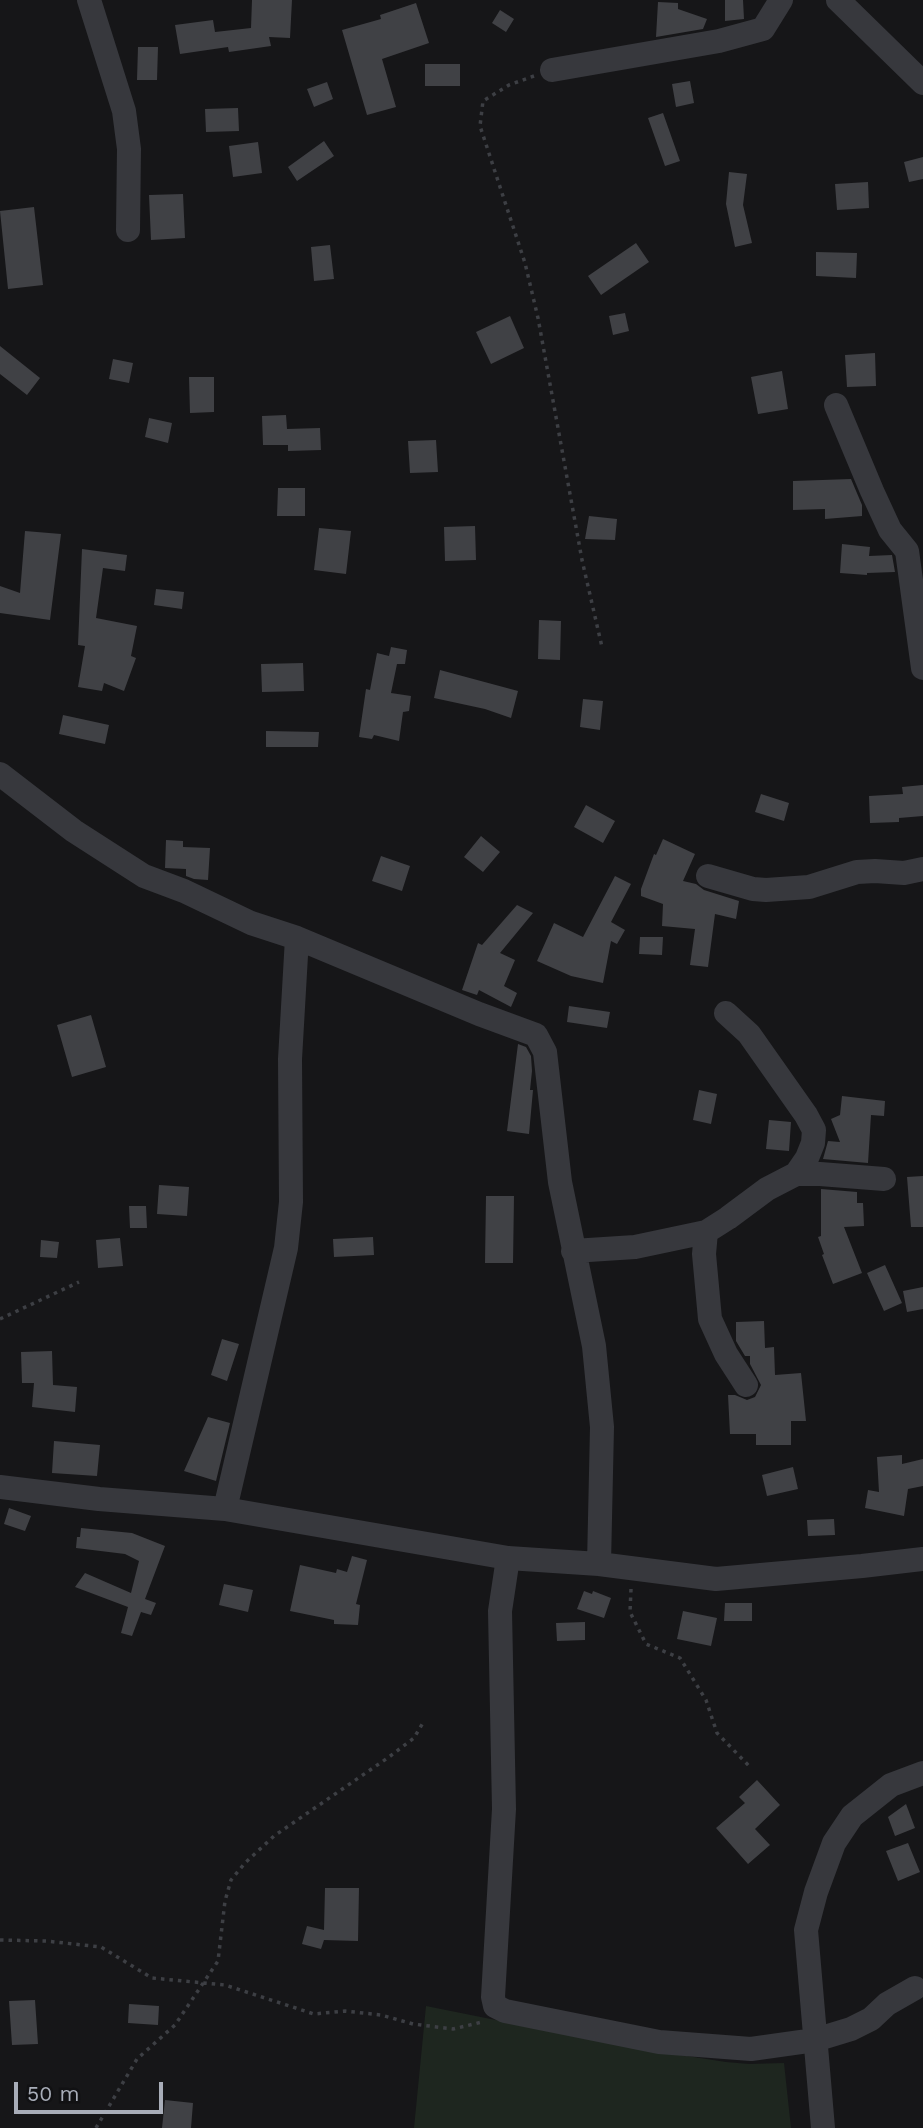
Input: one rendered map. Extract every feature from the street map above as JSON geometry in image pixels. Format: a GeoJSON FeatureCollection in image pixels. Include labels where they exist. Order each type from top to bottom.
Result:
{"type":"FeatureCollection","features":[{"type":"Feature","properties":{"kind":"street"},"geometry":{"type":"LineString","coordinates":[[89,0],[124,111],[129,149],[128,230]]}},
{"type":"Feature","properties":{"kind":"street"},"geometry":{"type":"LineString","coordinates":[[552,70],[719,41],[763,29],[780,0]]}},
{"type":"Feature","properties":{"kind":"street"},"geometry":{"type":"LineString","coordinates":[[838,0],[923,83]]}},
{"type":"Feature","properties":{"kind":"street"},"geometry":{"type":"LineString","coordinates":[[836,405],[890,530],[915,546],[923,668]]}},
{"type":"Feature","properties":{"kind":"street"},"geometry":{"type":"LineString","coordinates":[[0,774],[74,831],[144,876],[184,891],[251,923],[297,938],[419,990],[536,1035],[545,1052],[558,1168],[594,1346],[602,1427],[599,1564]]}},
{"type":"Feature","properties":{"kind":"street"},"geometry":{"type":"LineString","coordinates":[[708,876],[766,890],[809,887],[857,872],[904,873],[923,869]]}},
{"type":"Feature","properties":{"kind":"street"},"geometry":{"type":"LineString","coordinates":[[225,1509],[286,1248],[291,1202],[290,1059],[297,938]]}},
{"type":"Feature","properties":{"kind":"street"},"geometry":{"type":"LineString","coordinates":[[726,1013],[749,1034],[814,1130],[810,1151],[796,1174]]}},
{"type":"Feature","properties":{"kind":"street"},"geometry":{"type":"LineString","coordinates":[[573,1251],[635,1247],[706,1232],[767,1189],[796,1174],[884,1179]]}},
{"type":"Feature","properties":{"kind":"street"},"geometry":{"type":"LineString","coordinates":[[706,1232],[704,1254],[710,1319],[726,1354],[746,1385]]}},
{"type":"Feature","properties":{"kind":"street"},"geometry":{"type":"LineString","coordinates":[[0,1487],[225,1509],[508,1558],[599,1564],[716,1579],[923,1559]]}},
{"type":"Feature","properties":{"kind":"street"},"geometry":{"type":"LineString","coordinates":[[508,1558],[500,1611],[504,1809],[492,1997],[495,2006],[517,2013],[659,2042],[751,2049],[815,2040],[861,2024],[887,2004],[915,1988]]}},
{"type":"Feature","properties":{"kind":"street"},"geometry":{"type":"LineString","coordinates":[[823,2128],[806,1930],[816,1892],[834,1843],[852,1816],[891,1785],[923,1773]]}},
{"type":"Feature","properties":{"kind":"path"},"geometry":{"type":"LineString","coordinates":[[552,70],[509,85],[483,101],[480,126],[526,263],[601,647]]}},
{"type":"Feature","properties":{"kind":"path"},"geometry":{"type":"LineString","coordinates":[[0,1318],[79,1282]]}},
{"type":"Feature","properties":{"kind":"path"},"geometry":{"type":"LineString","coordinates":[[631,1568],[630,1612],[646,1644],[680,1658],[706,1700],[716,1733],[751,1768]]}},
{"type":"Feature","properties":{"kind":"path"},"geometry":{"type":"LineString","coordinates":[[96,2128],[137,2059],[175,2025],[218,1961],[225,1901],[231,1880],[274,1836],[414,1738],[424,1721]]}},
{"type":"Feature","properties":{"kind":"path"},"geometry":{"type":"LineString","coordinates":[[0,1940],[73,1942],[101,1947],[152,1978],[225,1985],[314,2014],[345,2011],[382,2015],[413,2024],[453,2029],[487,2021],[495,2006]]}},
{"type":"Feature","properties":{"kind":"shaded area"},"geometry":{"type":"Polygon","coordinates":[[[426,2006],[635,2048],[726,2062],[784,2063],[791,2128],[414,2128],[426,2006]]]}},
{"type":"Feature","properties":{"kind":"building"},"geometry":{"type":"Polygon","coordinates":[[[252,0],[292,0],[290,38],[269,37],[271,46],[229,52],[228,47],[180,54],[175,25],[213,20],[215,32],[251,28],[252,0]]]}},
{"type":"Feature","properties":{"kind":"building"},"geometry":{"type":"Polygon","coordinates":[[[725,0],[743,0],[744,19],[725,21],[725,0]]]}},
{"type":"Feature","properties":{"kind":"building"},"geometry":{"type":"Polygon","coordinates":[[[658,2],[678,3],[678,9],[707,19],[703,29],[656,37],[658,2]]]}},
{"type":"Feature","properties":{"kind":"building"},"geometry":{"type":"Polygon","coordinates":[[[416,3],[429,43],[382,59],[396,107],[367,115],[342,30],[381,19],[380,15],[416,3]]]}},
{"type":"Feature","properties":{"kind":"building"},"geometry":{"type":"Polygon","coordinates":[[[500,10],[514,19],[506,32],[492,23],[500,10]]]}},
{"type":"Feature","properties":{"kind":"building"},"geometry":{"type":"Polygon","coordinates":[[[138,47],[158,47],[157,80],[137,80],[138,47]]]}},
{"type":"Feature","properties":{"kind":"building"},"geometry":{"type":"Polygon","coordinates":[[[425,64],[460,64],[460,86],[425,86],[425,64]]]}},
{"type":"Feature","properties":{"kind":"building"},"geometry":{"type":"Polygon","coordinates":[[[690,81],[694,103],[676,107],[672,84],[690,81]]]}},
{"type":"Feature","properties":{"kind":"building"},"geometry":{"type":"Polygon","coordinates":[[[327,82],[333,99],[314,107],[307,89],[327,82]]]}},
{"type":"Feature","properties":{"kind":"building"},"geometry":{"type":"Polygon","coordinates":[[[238,108],[239,131],[206,132],[205,109],[238,108]]]}},
{"type":"Feature","properties":{"kind":"building"},"geometry":{"type":"Polygon","coordinates":[[[663,113],[680,161],[665,166],[648,118],[663,113]]]}},
{"type":"Feature","properties":{"kind":"building"},"geometry":{"type":"Polygon","coordinates":[[[324,141],[334,156],[297,181],[288,167],[324,141]]]}},
{"type":"Feature","properties":{"kind":"building"},"geometry":{"type":"Polygon","coordinates":[[[258,142],[262,173],[233,177],[229,146],[258,142]]]}},
{"type":"Feature","properties":{"kind":"building"},"geometry":{"type":"Polygon","coordinates":[[[923,157],[923,179],[909,182],[904,162],[923,157]]]}},
{"type":"Feature","properties":{"kind":"building"},"geometry":{"type":"Polygon","coordinates":[[[729,172],[747,174],[743,205],[752,243],[735,247],[726,204],[729,172]]]}},
{"type":"Feature","properties":{"kind":"building"},"geometry":{"type":"Polygon","coordinates":[[[868,182],[869,208],[837,210],[835,184],[868,182]]]}},
{"type":"Feature","properties":{"kind":"building"},"geometry":{"type":"Polygon","coordinates":[[[183,194],[185,238],[151,240],[149,195],[183,194]]]}},
{"type":"Feature","properties":{"kind":"building"},"geometry":{"type":"Polygon","coordinates":[[[34,207],[43,285],[8,289],[0,211],[34,207]]]}},
{"type":"Feature","properties":{"kind":"building"},"geometry":{"type":"Polygon","coordinates":[[[636,243],[649,262],[601,295],[588,276],[636,243]]]}},
{"type":"Feature","properties":{"kind":"building"},"geometry":{"type":"Polygon","coordinates":[[[330,245],[334,279],[314,281],[311,247],[330,245]]]}},
{"type":"Feature","properties":{"kind":"building"},"geometry":{"type":"Polygon","coordinates":[[[816,252],[857,253],[856,278],[816,276],[816,252]]]}},
{"type":"Feature","properties":{"kind":"building"},"geometry":{"type":"Polygon","coordinates":[[[625,313],[629,331],[613,335],[609,316],[625,313]]]}},
{"type":"Feature","properties":{"kind":"building"},"geometry":{"type":"Polygon","coordinates":[[[510,316],[524,348],[491,364],[476,332],[510,316]]]}},
{"type":"Feature","properties":{"kind":"building"},"geometry":{"type":"Polygon","coordinates":[[[0,346],[40,378],[27,395],[0,374],[0,346]]]}},
{"type":"Feature","properties":{"kind":"building"},"geometry":{"type":"Polygon","coordinates":[[[875,353],[876,386],[847,387],[845,355],[875,353]]]}},
{"type":"Feature","properties":{"kind":"building"},"geometry":{"type":"Polygon","coordinates":[[[113,359],[133,363],[129,383],[109,379],[113,359]]]}},
{"type":"Feature","properties":{"kind":"building"},"geometry":{"type":"Polygon","coordinates":[[[782,371],[788,409],[758,414],[751,377],[782,371]]]}},
{"type":"Feature","properties":{"kind":"building"},"geometry":{"type":"Polygon","coordinates":[[[189,377],[214,377],[214,412],[190,413],[189,377]]]}},
{"type":"Feature","properties":{"kind":"building"},"geometry":{"type":"Polygon","coordinates":[[[286,415],[287,429],[320,428],[321,450],[288,451],[288,445],[263,445],[262,416],[286,415]]]}},
{"type":"Feature","properties":{"kind":"building"},"geometry":{"type":"Polygon","coordinates":[[[149,418],[172,423],[168,443],[145,437],[149,418]]]}},
{"type":"Feature","properties":{"kind":"building"},"geometry":{"type":"Polygon","coordinates":[[[436,440],[438,472],[410,473],[408,441],[436,440]]]}},
{"type":"Feature","properties":{"kind":"building"},"geometry":{"type":"Polygon","coordinates":[[[851,479],[862,505],[862,516],[825,519],[825,509],[793,510],[793,481],[851,479]]]}},
{"type":"Feature","properties":{"kind":"building"},"geometry":{"type":"Polygon","coordinates":[[[278,488],[305,488],[305,516],[277,516],[278,488]]]}},
{"type":"Feature","properties":{"kind":"building"},"geometry":{"type":"Polygon","coordinates":[[[589,516],[617,519],[615,540],[585,539],[589,516]]]}},
{"type":"Feature","properties":{"kind":"building"},"geometry":{"type":"Polygon","coordinates":[[[475,526],[476,560],[445,561],[444,527],[475,526]]]}},
{"type":"Feature","properties":{"kind":"building"},"geometry":{"type":"Polygon","coordinates":[[[319,528],[351,531],[346,574],[314,570],[319,528]]]}},
{"type":"Feature","properties":{"kind":"building"},"geometry":{"type":"Polygon","coordinates":[[[25,531],[61,534],[50,620],[0,613],[0,586],[20,593],[25,531]]]}},
{"type":"Feature","properties":{"kind":"building"},"geometry":{"type":"Polygon","coordinates":[[[842,544],[870,547],[869,556],[892,555],[895,572],[867,575],[840,573],[842,544]]]}},
{"type":"Feature","properties":{"kind":"building"},"geometry":{"type":"Polygon","coordinates":[[[82,549],[127,555],[125,571],[103,568],[96,618],[137,626],[131,656],[136,658],[124,691],[104,683],[102,691],[78,687],[85,646],[78,645],[82,549]]]}},
{"type":"Feature","properties":{"kind":"building"},"geometry":{"type":"Polygon","coordinates":[[[156,589],[184,592],[182,609],[154,605],[156,589]]]}},
{"type":"Feature","properties":{"kind":"building"},"geometry":{"type":"Polygon","coordinates":[[[539,620],[561,621],[560,660],[538,659],[539,620]]]}},
{"type":"Feature","properties":{"kind":"building"},"geometry":{"type":"Polygon","coordinates":[[[391,647],[407,650],[405,664],[397,664],[391,693],[411,696],[409,711],[403,712],[399,741],[374,735],[372,739],[359,737],[366,689],[370,690],[377,653],[389,656],[391,647]]]}},
{"type":"Feature","properties":{"kind":"building"},"geometry":{"type":"Polygon","coordinates":[[[303,663],[304,691],[262,692],[261,664],[303,663]]]}},
{"type":"Feature","properties":{"kind":"building"},"geometry":{"type":"Polygon","coordinates":[[[440,670],[518,691],[511,718],[485,709],[434,698],[440,670]]]}},
{"type":"Feature","properties":{"kind":"building"},"geometry":{"type":"Polygon","coordinates":[[[583,699],[603,701],[600,730],[580,727],[583,699]]]}},
{"type":"Feature","properties":{"kind":"building"},"geometry":{"type":"Polygon","coordinates":[[[63,715],[109,725],[105,744],[59,734],[63,715]]]}},
{"type":"Feature","properties":{"kind":"building"},"geometry":{"type":"Polygon","coordinates":[[[266,731],[319,732],[318,747],[266,747],[266,731]]]}},
{"type":"Feature","properties":{"kind":"building"},"geometry":{"type":"Polygon","coordinates":[[[923,785],[923,816],[899,818],[899,822],[870,823],[869,796],[903,794],[902,787],[923,785]]]}},
{"type":"Feature","properties":{"kind":"building"},"geometry":{"type":"Polygon","coordinates":[[[761,794],[789,803],[784,821],[755,812],[761,794]]]}},
{"type":"Feature","properties":{"kind":"building"},"geometry":{"type":"Polygon","coordinates":[[[586,805],[615,821],[603,843],[574,827],[586,805]]]}},
{"type":"Feature","properties":{"kind":"building"},"geometry":{"type":"Polygon","coordinates":[[[481,836],[500,852],[483,872],[464,857],[481,836]]]}},
{"type":"Feature","properties":{"kind":"building"},"geometry":{"type":"Polygon","coordinates":[[[663,839],[695,854],[683,881],[739,901],[736,919],[715,914],[708,967],[690,965],[695,929],[662,926],[663,904],[641,896],[654,854],[656,855],[663,839]]]}},
{"type":"Feature","properties":{"kind":"building"},"geometry":{"type":"Polygon","coordinates":[[[166,840],[183,841],[183,847],[210,848],[208,880],[186,876],[186,869],[165,868],[166,840]]]}},
{"type":"Feature","properties":{"kind":"building"},"geometry":{"type":"Polygon","coordinates":[[[381,856],[410,866],[402,891],[372,881],[381,856]]]}},
{"type":"Feature","properties":{"kind":"building"},"geometry":{"type":"Polygon","coordinates":[[[615,876],[631,884],[611,922],[625,930],[617,944],[611,941],[603,983],[571,976],[537,961],[554,923],[583,937],[615,876]]]}},
{"type":"Feature","properties":{"kind":"building"},"geometry":{"type":"Polygon","coordinates":[[[517,905],[533,913],[500,953],[515,960],[504,986],[517,993],[511,1007],[479,990],[477,995],[462,990],[478,943],[482,945],[517,905]]]}},
{"type":"Feature","properties":{"kind":"building"},"geometry":{"type":"Polygon","coordinates":[[[640,937],[663,937],[662,955],[639,954],[640,937]]]}},
{"type":"Feature","properties":{"kind":"building"},"geometry":{"type":"Polygon","coordinates":[[[569,1006],[610,1012],[607,1028],[567,1022],[569,1006]]]}},
{"type":"Feature","properties":{"kind":"building"},"geometry":{"type":"Polygon","coordinates":[[[91,1015],[106,1067],[72,1077],[57,1025],[91,1015]]]}},
{"type":"Feature","properties":{"kind":"building"},"geometry":{"type":"Polygon","coordinates":[[[518,1044],[526,1047],[531,1056],[530,1090],[533,1090],[529,1134],[507,1131],[518,1044]]]}},
{"type":"Feature","properties":{"kind":"building"},"geometry":{"type":"Polygon","coordinates":[[[699,1090],[717,1094],[711,1124],[693,1120],[699,1090]]]}},
{"type":"Feature","properties":{"kind":"building"},"geometry":{"type":"Polygon","coordinates":[[[842,1096],[885,1101],[884,1116],[871,1115],[868,1163],[823,1159],[828,1141],[840,1142],[831,1119],[840,1115],[842,1096]]]}},
{"type":"Feature","properties":{"kind":"building"},"geometry":{"type":"Polygon","coordinates":[[[769,1120],[791,1122],[789,1151],[766,1149],[769,1120]]]}},
{"type":"Feature","properties":{"kind":"building"},"geometry":{"type":"Polygon","coordinates":[[[923,1176],[923,1227],[911,1227],[907,1177],[923,1176]]]}},
{"type":"Feature","properties":{"kind":"building"},"geometry":{"type":"Polygon","coordinates":[[[159,1185],[189,1187],[187,1216],[157,1214],[159,1185]]]}},
{"type":"Feature","properties":{"kind":"building"},"geometry":{"type":"Polygon","coordinates":[[[821,1189],[857,1192],[857,1203],[863,1203],[864,1226],[844,1227],[862,1273],[833,1284],[818,1237],[821,1236],[821,1189]]]}},
{"type":"Feature","properties":{"kind":"building"},"geometry":{"type":"Polygon","coordinates":[[[486,1196],[514,1196],[513,1263],[485,1263],[486,1196]]]}},
{"type":"Feature","properties":{"kind":"building"},"geometry":{"type":"Polygon","coordinates":[[[129,1206],[146,1206],[147,1228],[130,1228],[129,1206]]]}},
{"type":"Feature","properties":{"kind":"building"},"geometry":{"type":"Polygon","coordinates":[[[373,1237],[374,1255],[334,1257],[333,1239],[373,1237]]]}},
{"type":"Feature","properties":{"kind":"building"},"geometry":{"type":"Polygon","coordinates":[[[120,1238],[123,1266],[98,1268],[96,1240],[120,1238]]]}},
{"type":"Feature","properties":{"kind":"building"},"geometry":{"type":"Polygon","coordinates":[[[41,1240],[59,1242],[57,1258],[40,1257],[41,1240]]]}},
{"type":"Feature","properties":{"kind":"building"},"geometry":{"type":"Polygon","coordinates":[[[885,1265],[902,1303],[884,1311],[867,1273],[885,1265]]]}},
{"type":"Feature","properties":{"kind":"building"},"geometry":{"type":"Polygon","coordinates":[[[923,1287],[923,1309],[907,1312],[903,1291],[923,1287]]]}},
{"type":"Feature","properties":{"kind":"building"},"geometry":{"type":"Polygon","coordinates":[[[764,1321],[765,1348],[774,1347],[775,1375],[801,1373],[806,1421],[791,1421],[791,1445],[756,1445],[756,1434],[730,1434],[728,1395],[747,1400],[755,1397],[761,1385],[750,1364],[750,1356],[745,1356],[736,1341],[736,1322],[764,1321]]]}},
{"type":"Feature","properties":{"kind":"building"},"geometry":{"type":"Polygon","coordinates":[[[222,1339],[239,1344],[227,1381],[211,1375],[222,1339]]]}},
{"type":"Feature","properties":{"kind":"building"},"geometry":{"type":"Polygon","coordinates":[[[52,1351],[53,1385],[77,1387],[75,1412],[32,1407],[34,1383],[22,1383],[21,1352],[52,1351]]]}},
{"type":"Feature","properties":{"kind":"building"},"geometry":{"type":"Polygon","coordinates":[[[208,1417],[230,1423],[216,1481],[184,1471],[208,1417]]]}},
{"type":"Feature","properties":{"kind":"building"},"geometry":{"type":"Polygon","coordinates":[[[54,1441],[100,1445],[97,1476],[52,1473],[54,1441]]]}},
{"type":"Feature","properties":{"kind":"building"},"geometry":{"type":"Polygon","coordinates":[[[902,1455],[902,1464],[923,1459],[923,1486],[908,1489],[904,1516],[865,1508],[868,1490],[879,1492],[877,1457],[902,1455]]]}},
{"type":"Feature","properties":{"kind":"building"},"geometry":{"type":"Polygon","coordinates":[[[793,1467],[798,1489],[767,1496],[762,1475],[793,1467]]]}},
{"type":"Feature","properties":{"kind":"building"},"geometry":{"type":"Polygon","coordinates":[[[9,1508],[31,1516],[25,1531],[4,1524],[9,1508]]]}},
{"type":"Feature","properties":{"kind":"building"},"geometry":{"type":"Polygon","coordinates":[[[834,1519],[835,1535],[808,1536],[807,1520],[834,1519]]]}},
{"type":"Feature","properties":{"kind":"building"},"geometry":{"type":"Polygon","coordinates":[[[81,1528],[132,1533],[165,1546],[145,1599],[156,1603],[151,1615],[141,1612],[132,1636],[121,1633],[128,1607],[75,1587],[85,1573],[131,1593],[139,1561],[125,1554],[76,1548],[81,1528]]]}},
{"type":"Feature","properties":{"kind":"building"},"geometry":{"type":"Polygon","coordinates":[[[352,1556],[367,1560],[356,1604],[360,1605],[358,1625],[334,1624],[334,1620],[290,1611],[300,1565],[336,1573],[337,1569],[347,1572],[352,1556]]]}},
{"type":"Feature","properties":{"kind":"building"},"geometry":{"type":"Polygon","coordinates":[[[224,1584],[253,1590],[248,1612],[219,1605],[224,1584]]]}},
{"type":"Feature","properties":{"kind":"building"},"geometry":{"type":"Polygon","coordinates":[[[584,1591],[592,1594],[593,1591],[611,1598],[604,1618],[577,1609],[584,1591]]]}},
{"type":"Feature","properties":{"kind":"building"},"geometry":{"type":"Polygon","coordinates":[[[725,1603],[752,1603],[752,1621],[724,1621],[725,1603]]]}},
{"type":"Feature","properties":{"kind":"building"},"geometry":{"type":"Polygon","coordinates":[[[683,1611],[717,1618],[711,1646],[677,1639],[683,1611]]]}},
{"type":"Feature","properties":{"kind":"building"},"geometry":{"type":"Polygon","coordinates":[[[585,1622],[585,1640],[557,1641],[556,1623],[585,1622]]]}},
{"type":"Feature","properties":{"kind":"building"},"geometry":{"type":"Polygon","coordinates":[[[757,1780],[780,1805],[755,1829],[770,1845],[748,1864],[716,1828],[745,1803],[739,1797],[757,1780]]]}},
{"type":"Feature","properties":{"kind":"building"},"geometry":{"type":"Polygon","coordinates":[[[906,1804],[915,1828],[895,1836],[888,1817],[906,1804]]]}},
{"type":"Feature","properties":{"kind":"building"},"geometry":{"type":"Polygon","coordinates":[[[908,1843],[920,1872],[898,1881],[886,1851],[908,1843]]]}},
{"type":"Feature","properties":{"kind":"building"},"geometry":{"type":"Polygon","coordinates":[[[325,1888],[359,1888],[358,1941],[324,1940],[321,1949],[302,1944],[307,1926],[324,1930],[325,1888]]]}},
{"type":"Feature","properties":{"kind":"building"},"geometry":{"type":"Polygon","coordinates":[[[35,2000],[38,2044],[12,2045],[9,2001],[35,2000]]]}},
{"type":"Feature","properties":{"kind":"building"},"geometry":{"type":"Polygon","coordinates":[[[129,2004],[159,2006],[158,2025],[128,2023],[129,2004]]]}},
{"type":"Feature","properties":{"kind":"building"},"geometry":{"type":"Polygon","coordinates":[[[165,2100],[193,2103],[191,2128],[162,2128],[165,2100]]]}}]}
